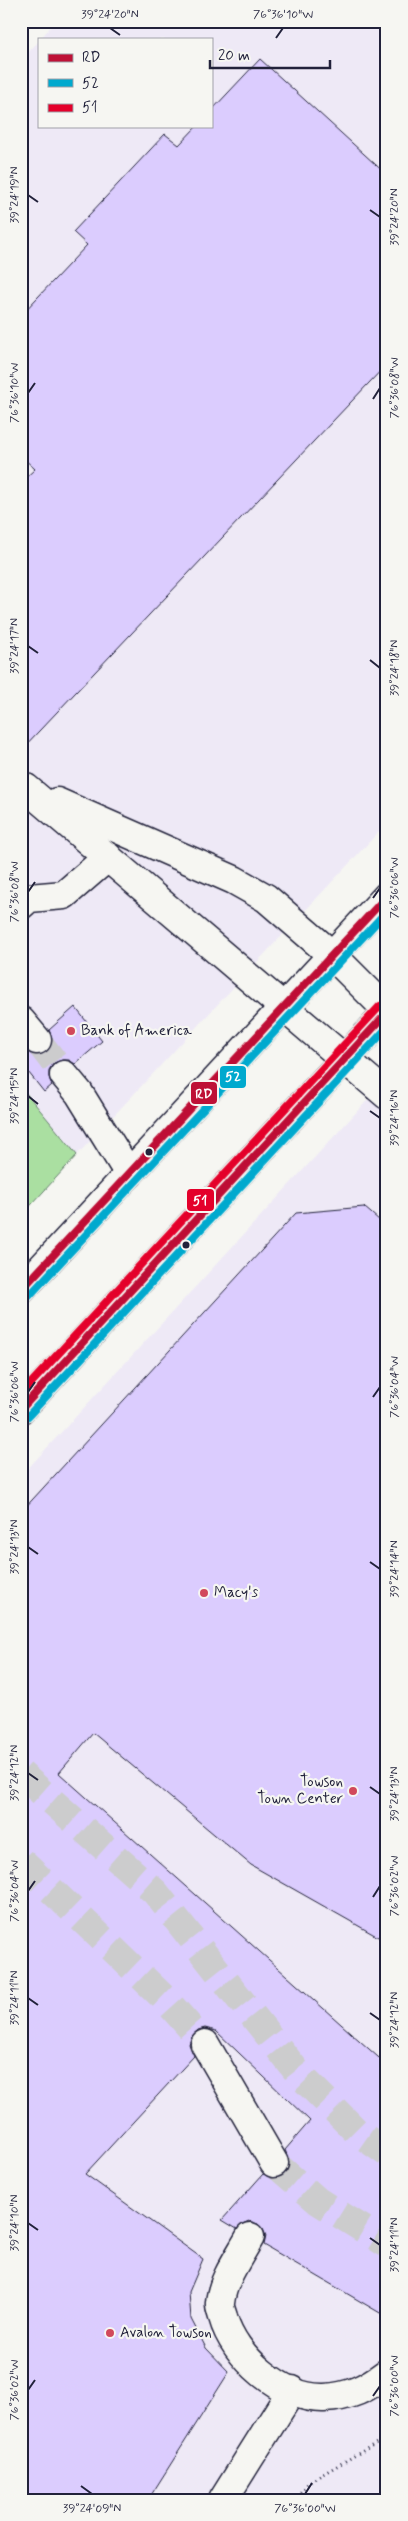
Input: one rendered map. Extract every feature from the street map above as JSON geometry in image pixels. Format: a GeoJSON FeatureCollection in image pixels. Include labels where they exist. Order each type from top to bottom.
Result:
{"type":"FeatureCollection","features":[{"type":"Feature","properties":{"kind":"main road"},"geometry":{"type":"LineString","coordinates":[[21,1409],[344,1057],[387,1011],[332,955],[266,898],[234,880],[26,788],[344,1057],[387,1095]]}},
{"type":"Feature","properties":{"kind":"main road"},"geometry":{"type":"LineString","coordinates":[[21,905],[29,898],[64,895],[108,857]]}},
{"type":"Feature","properties":{"kind":"main road"},"geometry":{"type":"LineString","coordinates":[[21,1290],[387,896]]}},
{"type":"Feature","properties":{"kind":"main road"},"geometry":{"type":"LineString","coordinates":[[64,1074],[79,1093],[129,1174]]}},
{"type":"Feature","properties":{"kind":"main road"},"geometry":{"type":"LineString","coordinates":[[205,2044],[274,2162]]}},
{"type":"Feature","properties":{"kind":"main road"},"geometry":{"type":"LineString","coordinates":[[250,2237],[227,2280],[219,2304],[227,2334],[241,2353],[264,2376],[292,2390],[322,2398],[353,2395],[387,2373]]}},
{"type":"Feature","properties":{"kind":"main road"},"geometry":{"type":"LineString","coordinates":[[223,2500],[292,2390]]}},
{"type":"Feature","properties":{"kind":"path"},"geometry":{"type":"LineString","coordinates":[[294,2500],[309,2482],[387,2437]]}},
{"type":"Feature","properties":{"kind":"shaded area"},"geometry":{"type":"Polygon","coordinates":[[[56,21],[387,21],[387,823],[77,1155],[21,1087],[21,60],[38,42],[38,128],[212,128],[212,38],[41,38],[56,21]]]}},
{"type":"Feature","properties":{"kind":"shaded area","name":"Towson Town Center"},"geometry":{"type":"Polygon","coordinates":[[[387,1079],[387,2500],[148,2500],[229,2372],[206,2348],[191,2319],[189,2292],[203,2259],[85,2174],[21,2245],[21,1476],[387,1079]]]}},
{"type":"Feature","properties":{"kind":"green space"},"geometry":{"type":"Polygon","coordinates":[[[21,1087],[77,1155],[21,1216],[21,1087]]]}},
{"type":"Feature","properties":{"kind":"building"},"geometry":{"type":"Polygon","coordinates":[[[260,59],[387,175],[387,364],[21,750],[21,482],[35,469],[21,456],[21,315],[87,245],[73,232],[165,134],[179,145],[195,128],[212,128],[212,110],[260,59]]]}},
{"type":"Feature","properties":{"kind":"building"},"geometry":{"type":"Polygon","coordinates":[[[75,1007],[102,1041],[75,1064],[69,1060],[54,1063],[49,1070],[52,1085],[44,1092],[21,1063],[21,1054],[25,1050],[32,1055],[47,1052],[52,1045],[49,1030],[75,1007]]]}},
{"type":"Feature","properties":{"kind":"building","name":"Towson Town Center"},"geometry":{"type":"Polygon","coordinates":[[[364,1207],[387,1227],[387,1942],[251,1865],[93,1733],[59,1773],[387,2065],[387,2317],[264,2245],[266,2236],[258,2224],[249,2221],[237,2229],[222,2220],[263,2174],[275,2179],[281,2177],[287,2171],[290,2162],[285,2150],[310,2121],[216,2031],[205,2028],[198,2030],[192,2036],[189,2044],[194,2056],[85,2174],[203,2259],[189,2292],[191,2319],[206,2348],[229,2372],[148,2500],[21,2500],[21,1512],[296,1213],[364,1207]]]}},
{"type":"Feature","properties":{"kind":"tunnel"},"geometry":{"type":"LineString","coordinates":[[37,1040],[64,1075]]}},
{"type":"Feature","properties":{"kind":"tunnel"},"geometry":{"type":"LineString","coordinates":[[21,1774],[155,1892],[299,2074],[357,2132],[387,2153]]}},
{"type":"Feature","properties":{"kind":"tunnel"},"geometry":{"type":"LineString","coordinates":[[21,1861],[164,1998],[205,2044]]}},
{"type":"Feature","properties":{"kind":"tunnel"},"geometry":{"type":"LineString","coordinates":[[274,2163],[318,2201],[387,2244]]}},
{"type":"Feature","properties":{"kind":"transit line","name":"RD"},"geometry":{"type":"LineString","coordinates":[[21,1290],[387,896]]}},
{"type":"Feature","properties":{"kind":"transit line","name":"52"},"geometry":{"type":"LineString","coordinates":[[28,1297],[387,911]]}},
{"type":"Feature","properties":{"kind":"transit line","name":"51"},"geometry":{"type":"LineString","coordinates":[[21,1394],[380,1006]]}},
{"type":"Feature","properties":{"kind":"transit line","name":"RD"},"geometry":{"type":"LineString","coordinates":[[21,1409],[387,1013]]}},
{"type":"Feature","properties":{"kind":"transit line","name":"52"},"geometry":{"type":"LineString","coordinates":[[28,1416],[387,1028]]}},
{"type":"Feature","properties":{"kind":"place","name":"Bank of America"},"geometry":{"type":"Point","coordinates":[71,1031]}},
{"type":"Feature","properties":{"kind":"place","name":"Macy's"},"geometry":{"type":"Point","coordinates":[204,1593]}},
{"type":"Feature","properties":{"kind":"place","name":"Towson Town Center"},"geometry":{"type":"Point","coordinates":[353,1791]}},
{"type":"Feature","properties":{"kind":"place","name":"Avalon Towson"},"geometry":{"type":"Point","coordinates":[110,2333]}}]}
